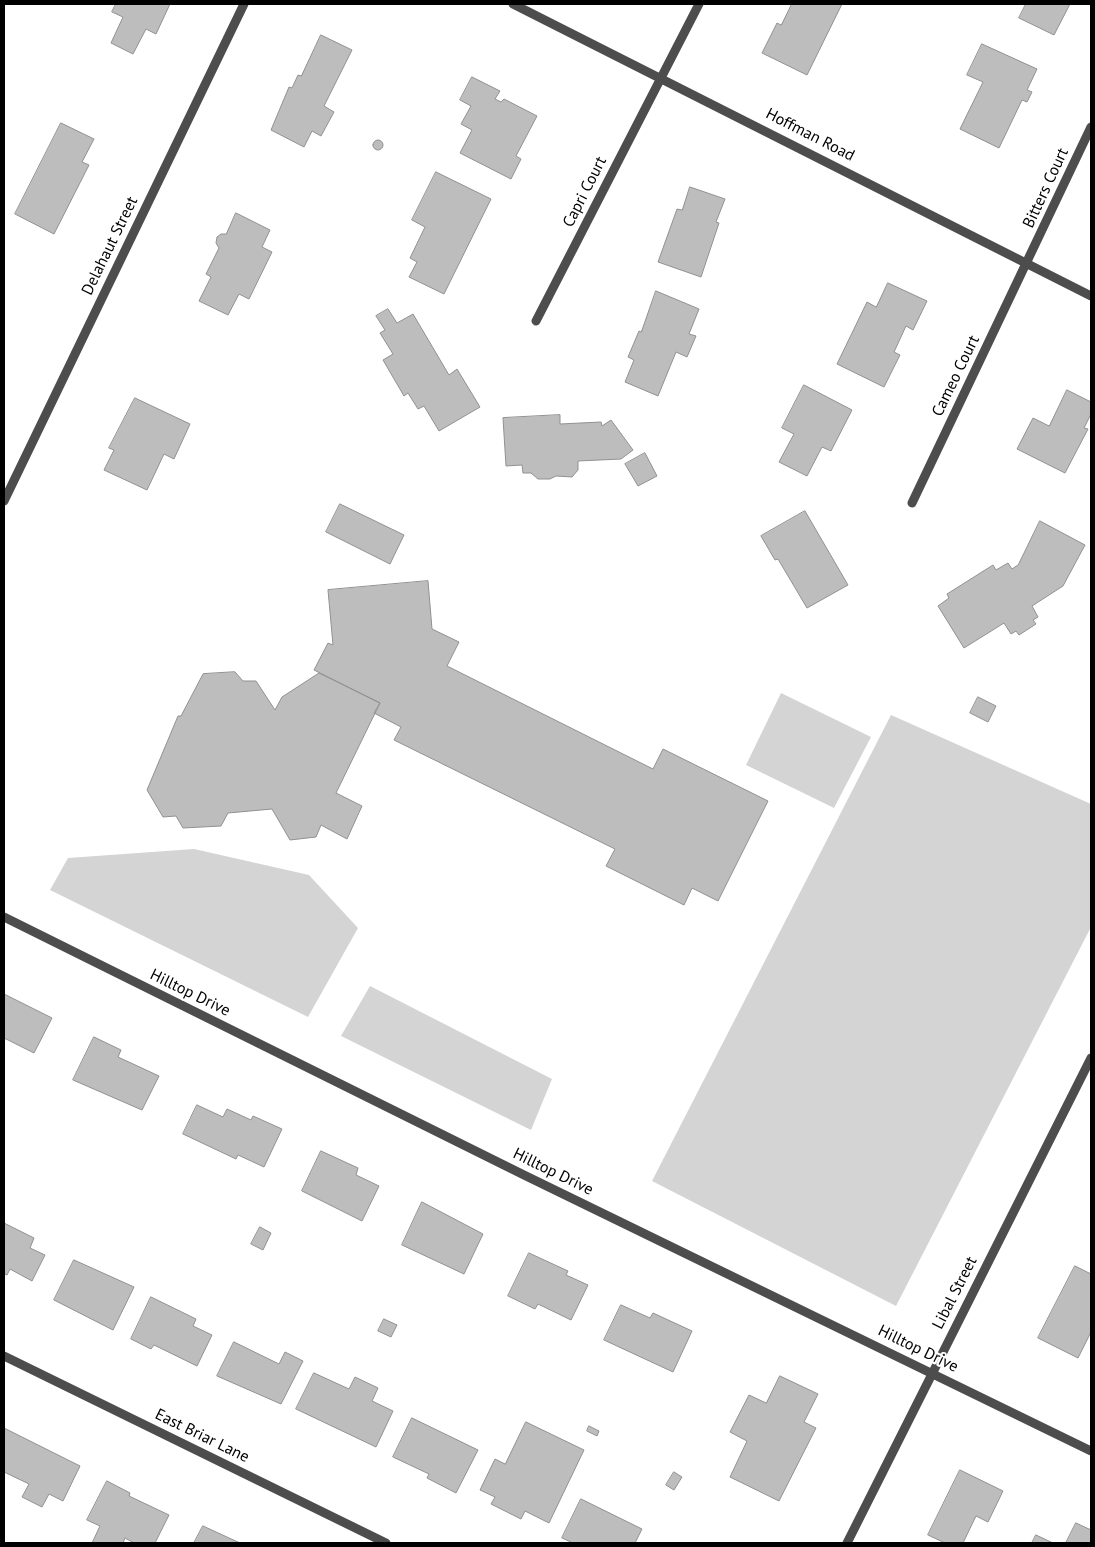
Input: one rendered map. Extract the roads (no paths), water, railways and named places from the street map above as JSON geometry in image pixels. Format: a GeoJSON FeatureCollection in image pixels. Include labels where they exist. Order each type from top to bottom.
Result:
{"type":"FeatureCollection","features":[{"type":"Feature","properties":{"kind":"street","name":"Delahaut Street"},"geometry":{"type":"LineString","coordinates":[[4,501],[244,4]]}},
{"type":"Feature","properties":{"kind":"street","name":"Hoffman Road"},"geometry":{"type":"LineString","coordinates":[[513,4],[662,77],[1091,296]]}},
{"type":"Feature","properties":{"kind":"street"},"geometry":{"type":"LineString","coordinates":[[662,77],[699,4]]}},
{"type":"Feature","properties":{"kind":"street","name":"Capri Court"},"geometry":{"type":"LineString","coordinates":[[536,321],[662,77]]}},
{"type":"Feature","properties":{"kind":"street","name":"Bitters Court"},"geometry":{"type":"LineString","coordinates":[[1027,262],[1091,127]]}},
{"type":"Feature","properties":{"kind":"street","name":"Cameo Court"},"geometry":{"type":"LineString","coordinates":[[912,503],[1027,262]]}},
{"type":"Feature","properties":{"kind":"street","name":"Hilltop Drive"},"geometry":{"type":"LineString","coordinates":[[4,917],[524,1175],[1091,1451]]}},
{"type":"Feature","properties":{"kind":"street","name":"Libal Street"},"geometry":{"type":"LineString","coordinates":[[847,1543],[1091,1058]]}},
{"type":"Feature","properties":{"kind":"street","name":"East Briar Lane"},"geometry":{"type":"LineString","coordinates":[[4,1356],[386,1543]]}}]}
